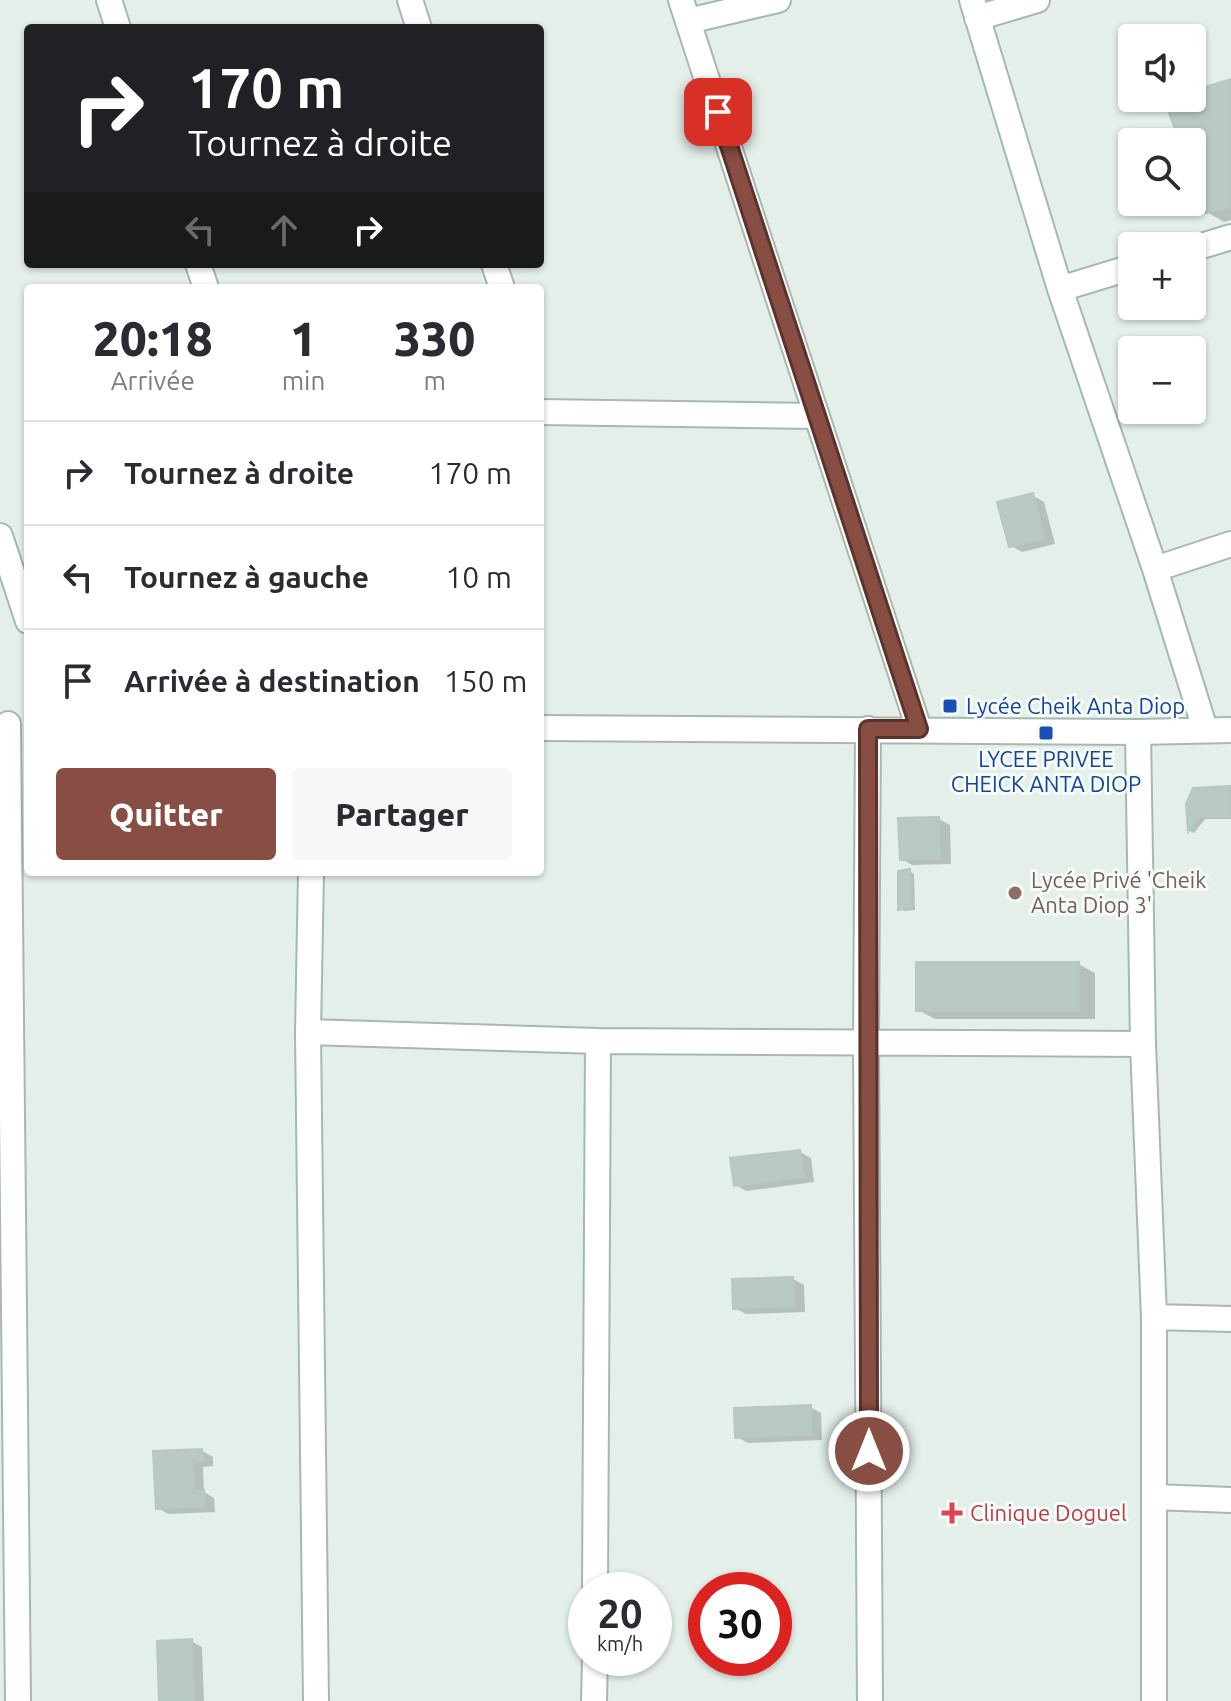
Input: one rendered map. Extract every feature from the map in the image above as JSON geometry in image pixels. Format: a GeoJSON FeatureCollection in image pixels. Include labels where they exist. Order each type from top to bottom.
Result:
{"type":"FeatureCollection","features":[{"type":"Feature","properties":{"kind":"street"},"geometry":{"type":"LineString","coordinates":[[109,0],[117,24]]}},
{"type":"Feature","properties":{"kind":"street"},"geometry":{"type":"LineString","coordinates":[[410,0],[418,24]]}},
{"type":"Feature","properties":{"kind":"street"},"geometry":{"type":"LineString","coordinates":[[778,0],[685,11],[919,729]]}},
{"type":"Feature","properties":{"kind":"street"},"geometry":{"type":"LineString","coordinates":[[1037,0],[974,9],[1060,289],[1155,569],[1205,729]]}},
{"type":"Feature","properties":{"kind":"street"},"geometry":{"type":"LineString","coordinates":[[1206,245],[1231,237]]}},
{"type":"Feature","properties":{"kind":"street"},"geometry":{"type":"LineString","coordinates":[[1060,289],[1118,271]]}},
{"type":"Feature","properties":{"kind":"street"},"geometry":{"type":"LineString","coordinates":[[544,410],[816,416]]}},
{"type":"Feature","properties":{"kind":"street"},"geometry":{"type":"LineString","coordinates":[[0,536],[24,609]]}},
{"type":"Feature","properties":{"kind":"street"},"geometry":{"type":"LineString","coordinates":[[1155,569],[1231,544]]}},
{"type":"Feature","properties":{"kind":"street"},"geometry":{"type":"LineString","coordinates":[[12,724],[8,1544],[18,1701]]}},
{"type":"Feature","properties":{"kind":"street"},"geometry":{"type":"LineString","coordinates":[[544,728],[1231,730]]}},
{"type":"Feature","properties":{"kind":"street"},"geometry":{"type":"LineString","coordinates":[[868,729],[866,1044],[870,1701]]}},
{"type":"Feature","properties":{"kind":"street"},"geometry":{"type":"LineString","coordinates":[[1138,732],[1143,1044],[1154,1317],[1154,1701]]}},
{"type":"Feature","properties":{"kind":"street"},"geometry":{"type":"LineString","coordinates":[[311,876],[308,1032],[316,1701]]}},
{"type":"Feature","properties":{"kind":"street"},"geometry":{"type":"LineString","coordinates":[[308,1032],[598,1041],[1143,1044]]}},
{"type":"Feature","properties":{"kind":"street"},"geometry":{"type":"LineString","coordinates":[[595,1572],[598,1041]]}},
{"type":"Feature","properties":{"kind":"street"},"geometry":{"type":"LineString","coordinates":[[1154,1317],[1231,1319]]}},
{"type":"Feature","properties":{"kind":"street"},"geometry":{"type":"LineString","coordinates":[[1154,1497],[1231,1500]]}},
{"type":"Feature","properties":{"kind":"street"},"geometry":{"type":"LineString","coordinates":[[594,1701],[595,1676]]}},
{"type":"Feature","properties":{"kind":"building"},"geometry":{"type":"Polygon","coordinates":[[[1231,79],[1231,207],[1206,213],[1206,128],[1175,128],[1169,112],[1206,112],[1206,87],[1231,79]]]}},
{"type":"Feature","properties":{"kind":"building"},"geometry":{"type":"Polygon","coordinates":[[[1033,493],[1045,539],[1009,547],[997,502],[1033,493]]]}},
{"type":"Feature","properties":{"kind":"building"},"geometry":{"type":"Polygon","coordinates":[[[1231,786],[1231,817],[1200,817],[1188,832],[1186,804],[1193,788],[1231,786]]]}},
{"type":"Feature","properties":{"kind":"building"},"geometry":{"type":"Polygon","coordinates":[[[939,817],[940,859],[900,860],[898,818],[939,817]]]}},
{"type":"Feature","properties":{"kind":"building"},"geometry":{"type":"Polygon","coordinates":[[[910,869],[911,908],[898,910],[898,871],[910,869]]]}},
{"type":"Feature","properties":{"kind":"building"},"geometry":{"type":"Polygon","coordinates":[[[916,962],[1079,962],[1079,1011],[916,1011],[916,962]]]}},
{"type":"Feature","properties":{"kind":"building"},"geometry":{"type":"Polygon","coordinates":[[[800,1150],[804,1177],[734,1186],[730,1158],[800,1150]]]}},
{"type":"Feature","properties":{"kind":"building"},"geometry":{"type":"Polygon","coordinates":[[[793,1277],[794,1306],[733,1309],[732,1279],[793,1277]]]}},
{"type":"Feature","properties":{"kind":"building"},"geometry":{"type":"Polygon","coordinates":[[[811,1405],[812,1435],[735,1438],[734,1408],[811,1405]]]}},
{"type":"Feature","properties":{"kind":"building"},"geometry":{"type":"Polygon","coordinates":[[[202,1449],[203,1461],[193,1462],[194,1490],[204,1490],[205,1507],[156,1509],[153,1451],[202,1449]]]}},
{"type":"Feature","properties":{"kind":"building"},"geometry":{"type":"Polygon","coordinates":[[[192,1639],[194,1700],[159,1701],[157,1641],[192,1639]]]}},
{"type":"Feature","properties":{"kind":"place","name":"Lycée Cheik Anta Diop"},"geometry":{"type":"Point","coordinates":[950,706]}},
{"type":"Feature","properties":{"kind":"place","name":"LYCEE PRIVEE CHEICK ANTA DIOP"},"geometry":{"type":"Point","coordinates":[1046,733]}},
{"type":"Feature","properties":{"kind":"place","name":"Lycée Privé 'Cheik Anta Diop 3'"},"geometry":{"type":"Point","coordinates":[1015,893]}},
{"type":"Feature","properties":{"kind":"place","name":"Clinique Doguel"},"geometry":{"type":"Point","coordinates":[952,1513]}},
{"type":"Feature","properties":{"kind":"route"},"geometry":{"type":"LineString","coordinates":[[718,112],[919,729],[868,729],[866,1044],[869,1451]]}}]}
